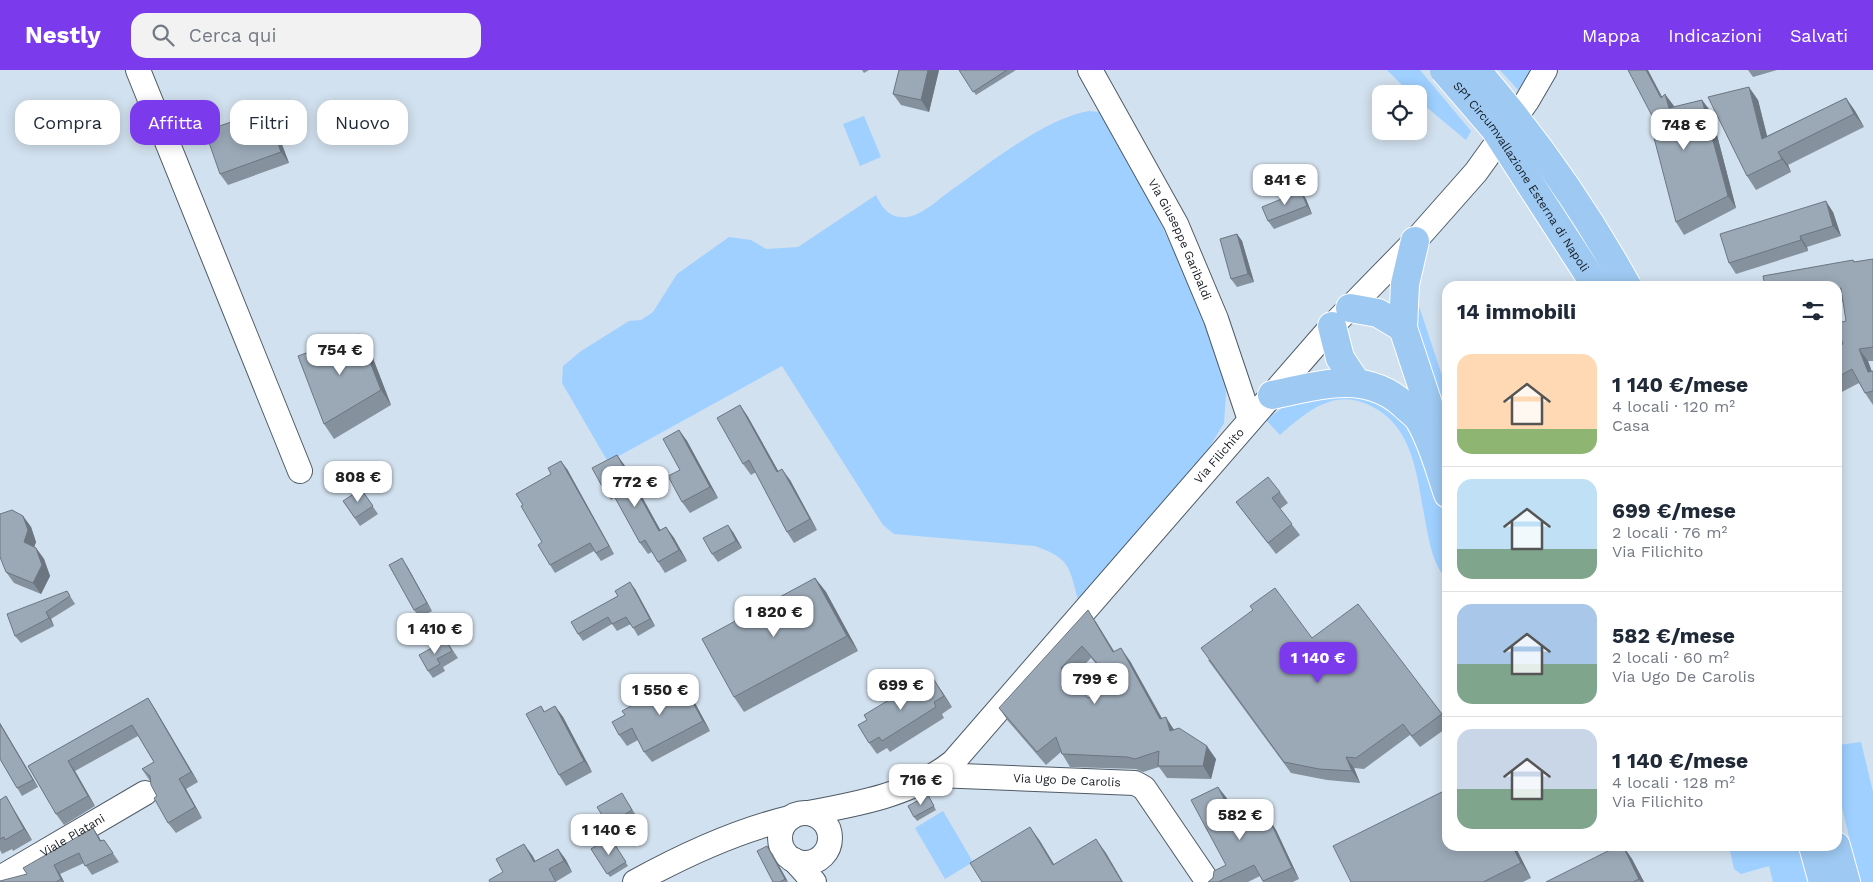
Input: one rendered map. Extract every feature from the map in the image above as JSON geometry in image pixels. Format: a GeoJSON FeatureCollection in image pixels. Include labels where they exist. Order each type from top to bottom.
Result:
{"type":"FeatureCollection","features":[{"type":"Feature","properties":{"kind":"highway","name":"SP1 Circumvallazione Esterna di Napoli"},"geometry":{"type":"LineString","coordinates":[[1444,70],[1494,128],[1593,281]]}},
{"type":"Feature","properties":{"kind":"highway","name":"SP1 Circumvallazione Esterna di Napoli"},"geometry":{"type":"LineString","coordinates":[[1476,70],[1521,122],[1570,191],[1624,281]]}},
{"type":"Feature","properties":{"kind":"highway"},"geometry":{"type":"LineString","coordinates":[[1415,241],[1405,284],[1403,328],[1442,442]]}},
{"type":"Feature","properties":{"kind":"highway"},"geometry":{"type":"LineString","coordinates":[[1356,382],[1340,358],[1341,317],[1378,313],[1403,328]]}},
{"type":"Feature","properties":{"kind":"highway"},"geometry":{"type":"LineString","coordinates":[[1272,395],[1314,386],[1356,382],[1375,387],[1399,401],[1420,421],[1442,478]]}},
{"type":"Feature","properties":{"kind":"highway"},"geometry":{"type":"LineString","coordinates":[[1814,851],[1823,882]]}},
{"type":"Feature","properties":{"kind":"highway"},"geometry":{"type":"LineString","coordinates":[[1837,851],[1846,882]]}},
{"type":"Feature","properties":{"kind":"street"},"geometry":{"type":"LineString","coordinates":[[138,70],[300,471]]}},
{"type":"Feature","properties":{"kind":"street","name":"Via Giuseppe Garibaldi"},"geometry":{"type":"LineString","coordinates":[[1090,70],[1176,224],[1216,319],[1250,420]]}},
{"type":"Feature","properties":{"kind":"street","name":"Via Filichito"},"geometry":{"type":"LineString","coordinates":[[635,882],[673,860],[756,826],[862,803],[936,775],[953,762],[1341,317],[1415,241],[1476,172],[1526,101],[1545,70]]}},
{"type":"Feature","properties":{"kind":"street","name":"Via Ugo De Carolis"},"geometry":{"type":"LineString","coordinates":[[936,775],[1135,783],[1144,788],[1208,882]]}},
{"type":"Feature","properties":{"kind":"street","name":"Viale Platani"},"geometry":{"type":"LineString","coordinates":[[0,878],[145,793]]}},
{"type":"Feature","properties":{"kind":"street","name":"Via Filichito"},"geometry":{"type":"LineString","coordinates":[[826,847],[849,813],[862,803]]}},
{"type":"Feature","properties":{"kind":"street"},"geometry":{"type":"LineString","coordinates":[[814,882],[788,852],[780,832],[800,815],[824,822],[826,847],[822,882]]}},
{"type":"Feature","properties":{"kind":"street","name":"Via Filichito"},"geometry":{"type":"LineString","coordinates":[[735,836],[767,838],[788,852]]}},
{"type":"Feature","properties":{"kind":"street"},"geometry":{"type":"LineString","coordinates":[[788,852],[809,862],[826,847]]}},
{"type":"Feature","properties":{"kind":"shaded area"},"geometry":{"type":"Polygon","coordinates":[[[1387,70],[1420,70],[1471,131],[1466,140],[1427,108],[1427,85],[1402,85],[1387,70]]]}},
{"type":"Feature","properties":{"kind":"shaded area"},"geometry":{"type":"Polygon","coordinates":[[[1500,70],[1533,70],[1519,91],[1500,70]]]}},
{"type":"Feature","properties":{"kind":"shaded area"},"geometry":{"type":"Polygon","coordinates":[[[1089,111],[1099,112],[1109,121],[1179,260],[1223,365],[1226,394],[1224,423],[1206,453],[1079,603],[1067,566],[1056,555],[1035,546],[894,534],[883,525],[782,366],[608,462],[562,383],[563,366],[581,351],[629,321],[641,320],[653,312],[677,274],[729,237],[751,240],[766,249],[798,247],[876,195],[887,212],[901,217],[913,216],[930,207],[1016,144],[1054,123],[1072,115],[1089,111]]]}},
{"type":"Feature","properties":{"kind":"shaded area"},"geometry":{"type":"Polygon","coordinates":[[[864,116],[881,157],[860,166],[843,124],[864,116]]]}},
{"type":"Feature","properties":{"kind":"shaded area"},"geometry":{"type":"Polygon","coordinates":[[[1418,289],[1419,306],[1442,376],[1442,422],[1411,327],[1418,289]]]}},
{"type":"Feature","properties":{"kind":"shaded area"},"geometry":{"type":"Polygon","coordinates":[[[1315,391],[1388,400],[1424,445],[1442,499],[1442,573],[1434,559],[1412,458],[1406,441],[1396,426],[1382,413],[1364,403],[1340,400],[1329,402],[1308,412],[1280,435],[1266,420],[1294,399],[1315,391]]]}},
{"type":"Feature","properties":{"kind":"shaded area"},"geometry":{"type":"Polygon","coordinates":[[[1861,742],[1873,792],[1873,882],[1860,882],[1842,808],[1842,744],[1861,742]]]}},
{"type":"Feature","properties":{"kind":"shaded area"},"geometry":{"type":"Polygon","coordinates":[[[943,811],[973,862],[945,879],[915,828],[943,811]]]}},
{"type":"Feature","properties":{"kind":"shaded area"},"geometry":{"type":"Polygon","coordinates":[[[1730,851],[1800,851],[1809,882],[1773,882],[1769,866],[1741,874],[1734,869],[1730,851]]]}},
{"type":"Feature","properties":{"kind":"building"},"geometry":{"type":"Polygon","coordinates":[[[899,70],[928,70],[921,100],[893,94],[899,70]]]}},
{"type":"Feature","properties":{"kind":"building"},"geometry":{"type":"Polygon","coordinates":[[[959,70],[1007,70],[973,92],[959,70]]]}},
{"type":"Feature","properties":{"kind":"building"},"geometry":{"type":"Polygon","coordinates":[[[1628,70],[1646,70],[1661,98],[1665,94],[1669,108],[1702,100],[1728,196],[1676,222],[1653,134],[1659,129],[1628,70]]]}},
{"type":"Feature","properties":{"kind":"building"},"geometry":{"type":"Polygon","coordinates":[[[1749,87],[1762,139],[1846,98],[1854,114],[1778,152],[1782,159],[1747,176],[1708,97],[1749,87]]]}},
{"type":"Feature","properties":{"kind":"building"},"geometry":{"type":"Polygon","coordinates":[[[230,122],[230,145],[278,145],[281,152],[220,174],[210,145],[220,145],[220,126],[230,122]]]}},
{"type":"Feature","properties":{"kind":"building"},"geometry":{"type":"Polygon","coordinates":[[[1301,191],[1307,206],[1268,221],[1262,207],[1301,191]]]}},
{"type":"Feature","properties":{"kind":"building"},"geometry":{"type":"Polygon","coordinates":[[[1826,201],[1833,226],[1800,236],[1801,240],[1729,263],[1720,234],[1826,201]]]}},
{"type":"Feature","properties":{"kind":"building"},"geometry":{"type":"Polygon","coordinates":[[[1237,234],[1248,274],[1231,279],[1220,239],[1237,234]]]}},
{"type":"Feature","properties":{"kind":"building"},"geometry":{"type":"Polygon","coordinates":[[[1873,259],[1873,347],[1859,349],[1868,372],[1873,371],[1873,391],[1865,393],[1852,369],[1842,375],[1842,322],[1846,321],[1842,281],[1764,281],[1763,276],[1853,260],[1854,262],[1873,259]]]}},
{"type":"Feature","properties":{"kind":"building"},"geometry":{"type":"Polygon","coordinates":[[[359,334],[381,390],[324,424],[298,356],[359,334]]]}},
{"type":"Feature","properties":{"kind":"building"},"geometry":{"type":"Polygon","coordinates":[[[740,405],[777,472],[782,469],[810,519],[787,532],[749,460],[743,464],[717,418],[740,405]]]}},
{"type":"Feature","properties":{"kind":"building"},"geometry":{"type":"Polygon","coordinates":[[[679,430],[710,487],[682,502],[668,476],[680,470],[663,439],[679,430]]]}},
{"type":"Feature","properties":{"kind":"building"},"geometry":{"type":"Polygon","coordinates":[[[617,455],[659,531],[666,527],[679,550],[658,562],[645,540],[640,543],[608,485],[603,488],[592,468],[617,455]]]}},
{"type":"Feature","properties":{"kind":"building"},"geometry":{"type":"Polygon","coordinates":[[[561,461],[609,546],[596,553],[590,543],[550,565],[538,545],[542,542],[516,494],[551,474],[548,468],[561,461]]]}},
{"type":"Feature","properties":{"kind":"building"},"geometry":{"type":"Polygon","coordinates":[[[1268,477],[1280,492],[1272,498],[1292,524],[1268,543],[1236,502],[1268,477]]]}},
{"type":"Feature","properties":{"kind":"building"},"geometry":{"type":"Polygon","coordinates":[[[361,489],[373,506],[355,518],[343,501],[361,489]]]}},
{"type":"Feature","properties":{"kind":"building"},"geometry":{"type":"Polygon","coordinates":[[[12,510],[23,516],[28,530],[24,542],[36,548],[42,565],[33,583],[6,572],[0,557],[0,514],[12,510]]]}},
{"type":"Feature","properties":{"kind":"building"},"geometry":{"type":"Polygon","coordinates":[[[728,525],[736,541],[712,554],[703,538],[728,525]]]}},
{"type":"Feature","properties":{"kind":"building"},"geometry":{"type":"Polygon","coordinates":[[[402,558],[427,603],[414,610],[389,565],[402,558]]]}},
{"type":"Feature","properties":{"kind":"building"},"geometry":{"type":"Polygon","coordinates":[[[815,578],[847,636],[734,697],[702,639],[815,578]]]}},
{"type":"Feature","properties":{"kind":"building"},"geometry":{"type":"Polygon","coordinates":[[[630,582],[650,619],[633,628],[626,617],[612,624],[608,617],[578,634],[571,622],[618,596],[615,591],[630,582]]]}},
{"type":"Feature","properties":{"kind":"building"},"geometry":{"type":"Polygon","coordinates":[[[1275,588],[1312,638],[1358,604],[1442,714],[1412,736],[1403,724],[1356,758],[1346,757],[1352,771],[1319,769],[1284,762],[1201,648],[1253,610],[1250,606],[1275,588]]]}},
{"type":"Feature","properties":{"kind":"building"},"geometry":{"type":"Polygon","coordinates":[[[67,591],[70,596],[46,612],[49,618],[15,636],[7,614],[67,591]]]}},
{"type":"Feature","properties":{"kind":"building"},"geometry":{"type":"Polygon","coordinates":[[[1088,610],[1113,652],[1121,648],[1160,719],[1166,717],[1170,731],[1179,728],[1207,746],[1203,766],[1158,766],[1159,751],[1135,759],[1062,754],[1056,737],[1037,752],[999,708],[1088,610]],[[1082,646],[1061,668],[1088,698],[1111,679],[1082,646]]]}},
{"type":"Feature","properties":{"kind":"building"},"geometry":{"type":"Polygon","coordinates":[[[446,640],[452,651],[437,659],[440,664],[428,671],[419,655],[446,640]]]}},
{"type":"Feature","properties":{"kind":"building"},"geometry":{"type":"Polygon","coordinates":[[[933,678],[944,696],[934,702],[936,707],[882,741],[879,737],[869,743],[858,725],[867,720],[864,715],[922,680],[925,683],[933,678]]]}},
{"type":"Feature","properties":{"kind":"building"},"geometry":{"type":"Polygon","coordinates":[[[680,679],[703,721],[644,752],[632,728],[619,735],[612,722],[625,715],[622,711],[680,679]]]}},
{"type":"Feature","properties":{"kind":"building"},"geometry":{"type":"Polygon","coordinates":[[[148,698],[191,772],[179,779],[195,807],[168,823],[154,798],[157,796],[151,785],[150,776],[142,769],[154,762],[132,725],[68,761],[88,796],[56,814],[28,766],[148,698]]]}},
{"type":"Feature","properties":{"kind":"building"},"geometry":{"type":"Polygon","coordinates":[[[541,706],[544,712],[555,706],[584,761],[559,775],[526,714],[541,706]]]}},
{"type":"Feature","properties":{"kind":"building"},"geometry":{"type":"Polygon","coordinates":[[[0,724],[33,780],[17,788],[0,759],[0,724]]]}},
{"type":"Feature","properties":{"kind":"building"},"geometry":{"type":"Polygon","coordinates":[[[1218,787],[1241,833],[1269,819],[1292,868],[1263,881],[1254,865],[1218,882],[1208,882],[1213,878],[1214,871],[1226,865],[1191,800],[1218,787]]]}},
{"type":"Feature","properties":{"kind":"building"},"geometry":{"type":"Polygon","coordinates":[[[1442,792],[1442,851],[1515,851],[1521,863],[1483,882],[1351,882],[1333,846],[1442,792]]]}},
{"type":"Feature","properties":{"kind":"building"},"geometry":{"type":"Polygon","coordinates":[[[622,793],[632,810],[608,825],[597,807],[622,793]]]}},
{"type":"Feature","properties":{"kind":"building"},"geometry":{"type":"Polygon","coordinates":[[[928,795],[934,806],[914,817],[908,806],[928,795]]]}},
{"type":"Feature","properties":{"kind":"building"},"geometry":{"type":"Polygon","coordinates":[[[6,796],[24,829],[5,840],[4,837],[0,839],[0,800],[6,796]]]}},
{"type":"Feature","properties":{"kind":"building"},"geometry":{"type":"Polygon","coordinates":[[[1030,827],[1053,865],[1096,839],[1122,882],[982,882],[970,863],[1030,827]]]}},
{"type":"Feature","properties":{"kind":"building"},"geometry":{"type":"Polygon","coordinates":[[[93,828],[100,841],[104,840],[113,853],[85,866],[79,853],[54,865],[61,879],[56,882],[0,882],[27,874],[23,868],[93,828]]]}},
{"type":"Feature","properties":{"kind":"building"},"geometry":{"type":"Polygon","coordinates":[[[610,837],[626,862],[607,874],[591,849],[610,837]]]}},
{"type":"Feature","properties":{"kind":"building"},"geometry":{"type":"Polygon","coordinates":[[[524,844],[534,862],[558,849],[564,861],[549,869],[556,882],[490,882],[489,880],[503,872],[496,859],[524,844]]]}},
{"type":"Feature","properties":{"kind":"building"},"geometry":{"type":"Polygon","coordinates":[[[767,846],[785,879],[780,882],[773,882],[757,851],[767,846]]]}},
{"type":"Feature","properties":{"kind":"building"},"geometry":{"type":"Polygon","coordinates":[[[1608,851],[1625,851],[1639,879],[1633,882],[1546,882],[1608,851]]]}}]}
